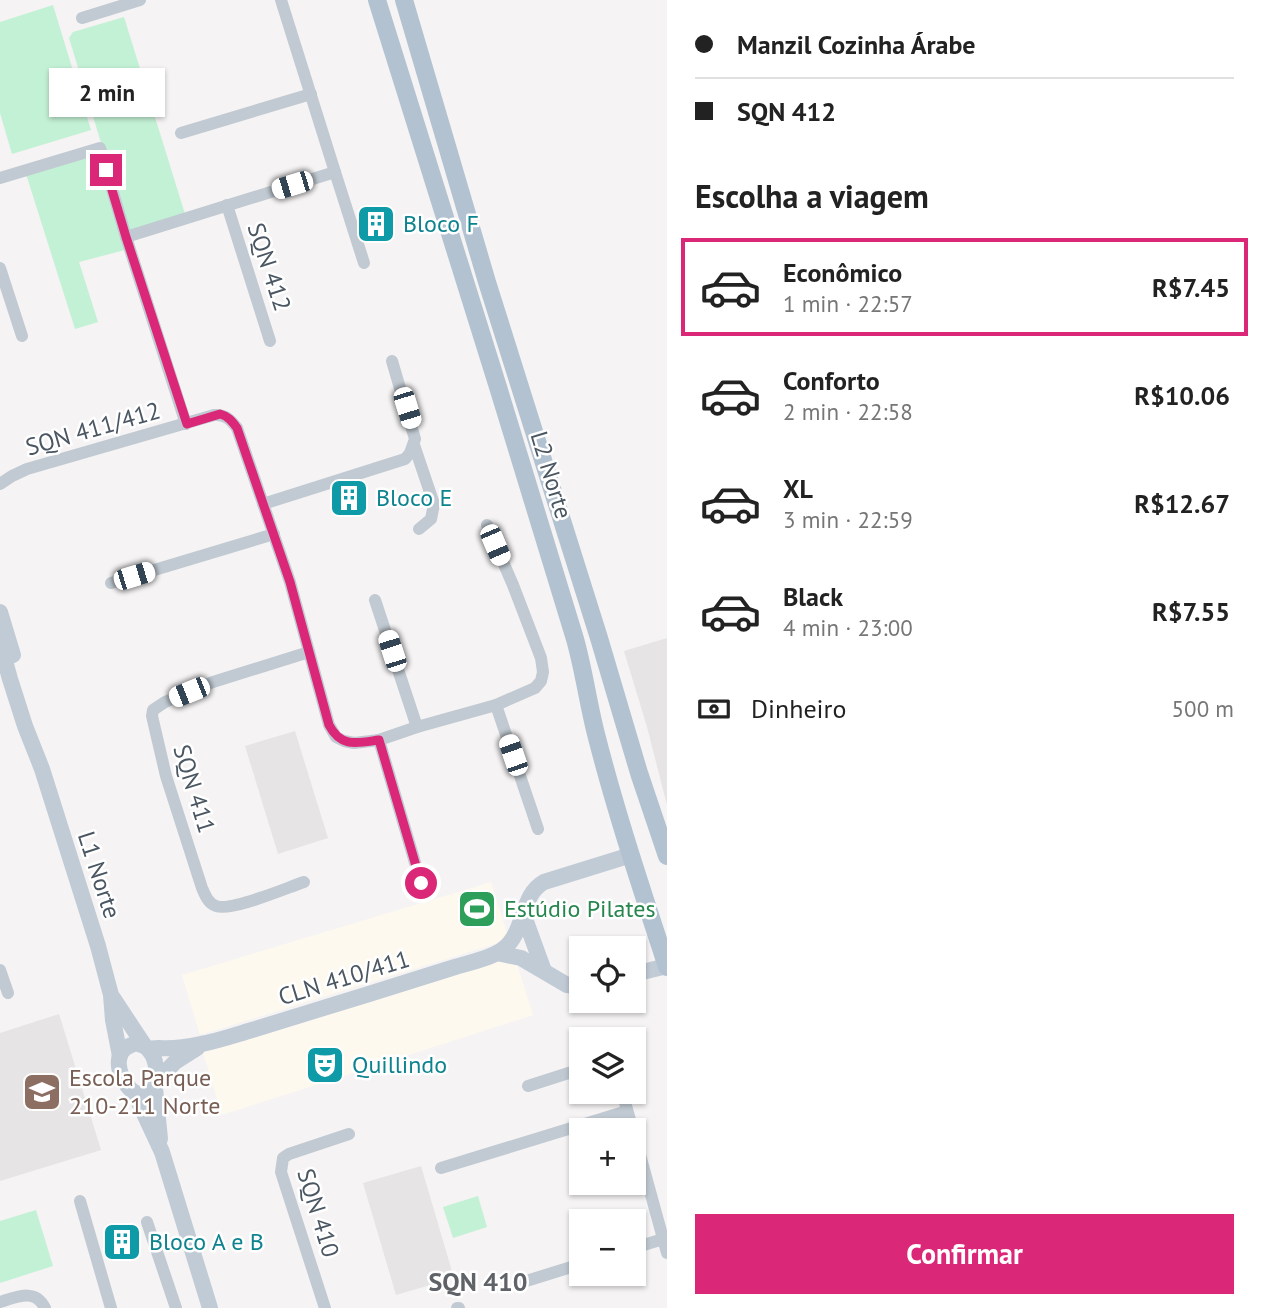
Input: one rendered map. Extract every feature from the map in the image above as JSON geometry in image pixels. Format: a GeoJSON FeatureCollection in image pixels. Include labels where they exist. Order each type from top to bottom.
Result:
{"type":"FeatureCollection","features":[{"type":"Feature","properties":{"kind":"main road","name":"L2 Norte"},"geometry":{"type":"LineString","coordinates":[[377,0],[581,661],[608,778],[667,967]]}},
{"type":"Feature","properties":{"kind":"main road","name":"L2 Norte"},"geometry":{"type":"LineString","coordinates":[[404,0],[487,282],[667,856]]}},
{"type":"Feature","properties":{"kind":"main road"},"geometry":{"type":"LineString","coordinates":[[498,387],[516,392],[520,388]]}},
{"type":"Feature","properties":{"kind":"main road"},"geometry":{"type":"LineString","coordinates":[[608,778],[618,773],[639,773]]}},
{"type":"Feature","properties":{"kind":"street"},"geometry":{"type":"LineString","coordinates":[[82,18],[140,0]]}},
{"type":"Feature","properties":{"kind":"street"},"geometry":{"type":"LineString","coordinates":[[281,0],[364,263]]}},
{"type":"Feature","properties":{"kind":"street"},"geometry":{"type":"LineString","coordinates":[[181,133],[311,94]]}},
{"type":"Feature","properties":{"kind":"street"},"geometry":{"type":"LineString","coordinates":[[0,178],[100,148],[187,424],[220,414],[231,420],[237,428],[302,620],[329,725],[337,737],[354,743],[379,740],[496,705],[535,688],[541,681],[541,658],[487,525]]}},
{"type":"Feature","properties":{"kind":"street","name":"SQN 412"},"geometry":{"type":"LineString","coordinates":[[126,237],[335,172]]}},
{"type":"Feature","properties":{"kind":"street","name":"SQN 412"},"geometry":{"type":"LineString","coordinates":[[228,205],[270,341]]}},
{"type":"Feature","properties":{"kind":"street"},"geometry":{"type":"LineString","coordinates":[[0,268],[22,336]]}},
{"type":"Feature","properties":{"kind":"street"},"geometry":{"type":"LineString","coordinates":[[392,361],[414,432],[414,445],[434,504],[431,519],[419,528]]}},
{"type":"Feature","properties":{"kind":"street","name":"SQN 411/412"},"geometry":{"type":"LineString","coordinates":[[0,484],[6,476],[27,469],[187,424]]}},
{"type":"Feature","properties":{"kind":"street"},"geometry":{"type":"LineString","coordinates":[[263,504],[405,459],[414,445]]}},
{"type":"Feature","properties":{"kind":"street"},"geometry":{"type":"LineString","coordinates":[[111,583],[274,534]]}},
{"type":"Feature","properties":{"kind":"street"},"geometry":{"type":"LineString","coordinates":[[375,600],[417,727]]}},
{"type":"Feature","properties":{"kind":"street","name":"L1 Norte"},"geometry":{"type":"LineString","coordinates":[[0,612],[5,675],[42,769],[94,933],[111,995],[120,1056]]}},
{"type":"Feature","properties":{"kind":"street","name":"L1 Norte"},"geometry":{"type":"LineString","coordinates":[[2,643],[28,704],[42,769]]}},
{"type":"Feature","properties":{"kind":"street","name":"SQN 411"},"geometry":{"type":"LineString","coordinates":[[304,882],[236,906],[223,907],[210,902],[202,888],[170,788],[152,716],[153,710],[165,702],[213,682],[309,652]]}},
{"type":"Feature","properties":{"kind":"street"},"geometry":{"type":"LineString","coordinates":[[496,705],[538,829]]}},
{"type":"Feature","properties":{"kind":"street"},"geometry":{"type":"LineString","coordinates":[[379,740],[421,883]]}},
{"type":"Feature","properties":{"kind":"street"},"geometry":{"type":"LineString","coordinates":[[497,953],[515,935],[531,892],[544,882],[631,855]]}},
{"type":"Feature","properties":{"kind":"street"},"geometry":{"type":"LineString","coordinates":[[524,916],[544,971]]}},
{"type":"Feature","properties":{"kind":"street"},"geometry":{"type":"LineString","coordinates":[[497,953],[521,958],[569,985]]}},
{"type":"Feature","properties":{"kind":"street","name":"CLN 410/411"},"geometry":{"type":"LineString","coordinates":[[146,1046],[181,1048],[205,1044],[497,953]]}},
{"type":"Feature","properties":{"kind":"street"},"geometry":{"type":"LineString","coordinates":[[646,971],[667,967]]}},
{"type":"Feature","properties":{"kind":"street"},"geometry":{"type":"LineString","coordinates":[[0,970],[8,993]]}},
{"type":"Feature","properties":{"kind":"street","name":"L1 Norte"},"geometry":{"type":"LineString","coordinates":[[111,995],[146,1046]]}},
{"type":"Feature","properties":{"kind":"street","name":"CLN 410/411"},"geometry":{"type":"LineString","coordinates":[[156,1085],[182,1056],[205,1044]]}},
{"type":"Feature","properties":{"kind":"street"},"geometry":{"type":"LineString","coordinates":[[162,1152],[155,1060],[146,1046],[130,1045],[123,1049],[120,1056],[120,1072],[123,1080],[134,1092],[162,1152],[210,1308]]}},
{"type":"Feature","properties":{"kind":"street"},"geometry":{"type":"LineString","coordinates":[[528,1086],[569,1073]]}},
{"type":"Feature","properties":{"kind":"street"},"geometry":{"type":"LineString","coordinates":[[134,1092],[147,1095],[156,1085]]}},
{"type":"Feature","properties":{"kind":"street"},"geometry":{"type":"LineString","coordinates":[[625,1104],[629,1118]]}},
{"type":"Feature","properties":{"kind":"street"},"geometry":{"type":"LineString","coordinates":[[441,1168],[627,1111]]}},
{"type":"Feature","properties":{"kind":"street","name":"SQN 410"},"geometry":{"type":"LineString","coordinates":[[325,1308],[281,1164],[283,1158],[289,1154],[349,1134]]}},
{"type":"Feature","properties":{"kind":"street"},"geometry":{"type":"LineString","coordinates":[[646,1178],[667,1253]]}},
{"type":"Feature","properties":{"kind":"street"},"geometry":{"type":"LineString","coordinates":[[80,1201],[111,1308]]}},
{"type":"Feature","properties":{"kind":"street"},"geometry":{"type":"LineString","coordinates":[[148,1222],[176,1308]]}},
{"type":"Feature","properties":{"kind":"street"},"geometry":{"type":"LineString","coordinates":[[646,1244],[663,1239]]}},
{"type":"Feature","properties":{"kind":"street"},"geometry":{"type":"LineString","coordinates":[[523,1282],[569,1268]]}},
{"type":"Feature","properties":{"kind":"street"},"geometry":{"type":"LineString","coordinates":[[0,1302],[26,1295],[34,1296],[45,1308]]}},
{"type":"Feature","properties":{"kind":"shaded area"},"geometry":{"type":"Polygon","coordinates":[[[667,638],[667,805],[624,651],[667,638]]]}},
{"type":"Feature","properties":{"kind":"shaded area"},"geometry":{"type":"Polygon","coordinates":[[[295,731],[328,838],[278,854],[245,746],[295,731]]]}},
{"type":"Feature","properties":{"kind":"shaded area"},"geometry":{"type":"Polygon","coordinates":[[[491,882],[508,936],[495,944],[200,1035],[182,975],[491,882]]]}},
{"type":"Feature","properties":{"kind":"shaded area"},"geometry":{"type":"Polygon","coordinates":[[[501,961],[516,961],[533,1015],[222,1115],[203,1053],[501,961]]]}},
{"type":"Feature","properties":{"kind":"shaded area","name":"Escola Parque 210-211 Norte"},"geometry":{"type":"Polygon","coordinates":[[[59,1014],[101,1150],[0,1181],[0,1033],[59,1014]]]}},
{"type":"Feature","properties":{"kind":"shaded area"},"geometry":{"type":"Polygon","coordinates":[[[421,1166],[454,1278],[396,1295],[363,1183],[421,1166]]]}},
{"type":"Feature","properties":{"kind":"green space"},"geometry":{"type":"Polygon","coordinates":[[[53,5],[91,130],[12,154],[0,113],[0,22],[53,5]]]}},
{"type":"Feature","properties":{"kind":"green space"},"geometry":{"type":"Polygon","coordinates":[[[124,17],[185,214],[128,231],[69,38],[73,32],[124,17]]]}},
{"type":"Feature","properties":{"kind":"green space"},"geometry":{"type":"Polygon","coordinates":[[[96,154],[125,250],[79,262],[98,322],[75,329],[26,174],[96,154]]]}},
{"type":"Feature","properties":{"kind":"green space"},"geometry":{"type":"Polygon","coordinates":[[[478,1196],[487,1227],[453,1238],[443,1207],[478,1196]]]}},
{"type":"Feature","properties":{"kind":"green space"},"geometry":{"type":"Polygon","coordinates":[[[36,1210],[53,1266],[0,1283],[0,1221],[36,1210]]]}},
{"type":"Feature","properties":{"kind":"place","name":"Bloco F"},"geometry":{"type":"Point","coordinates":[376,224]}},
{"type":"Feature","properties":{"kind":"place","name":"Bloco E"},"geometry":{"type":"Point","coordinates":[349,498]}},
{"type":"Feature","properties":{"kind":"place","name":"Estúdio Pilates"},"geometry":{"type":"Point","coordinates":[477,909]}},
{"type":"Feature","properties":{"kind":"place","name":"Quillindo"},"geometry":{"type":"Point","coordinates":[325,1065]}},
{"type":"Feature","properties":{"kind":"place","name":"Escola Parque 210-211 Norte"},"geometry":{"type":"Point","coordinates":[42,1092]}},
{"type":"Feature","properties":{"kind":"place","name":"Bloco A e B"},"geometry":{"type":"Point","coordinates":[122,1242]}},
{"type":"Feature","properties":{"kind":"district","name":"SQN 410"},"geometry":{"type":"Point","coordinates":[478,1282]}},
{"type":"Feature","properties":{"kind":"route"},"geometry":{"type":"LineString","coordinates":[[106,170],[187,424],[220,414],[231,420],[237,428],[302,620],[329,725],[337,737],[344,741],[354,743],[379,740],[421,883]]}}]}
